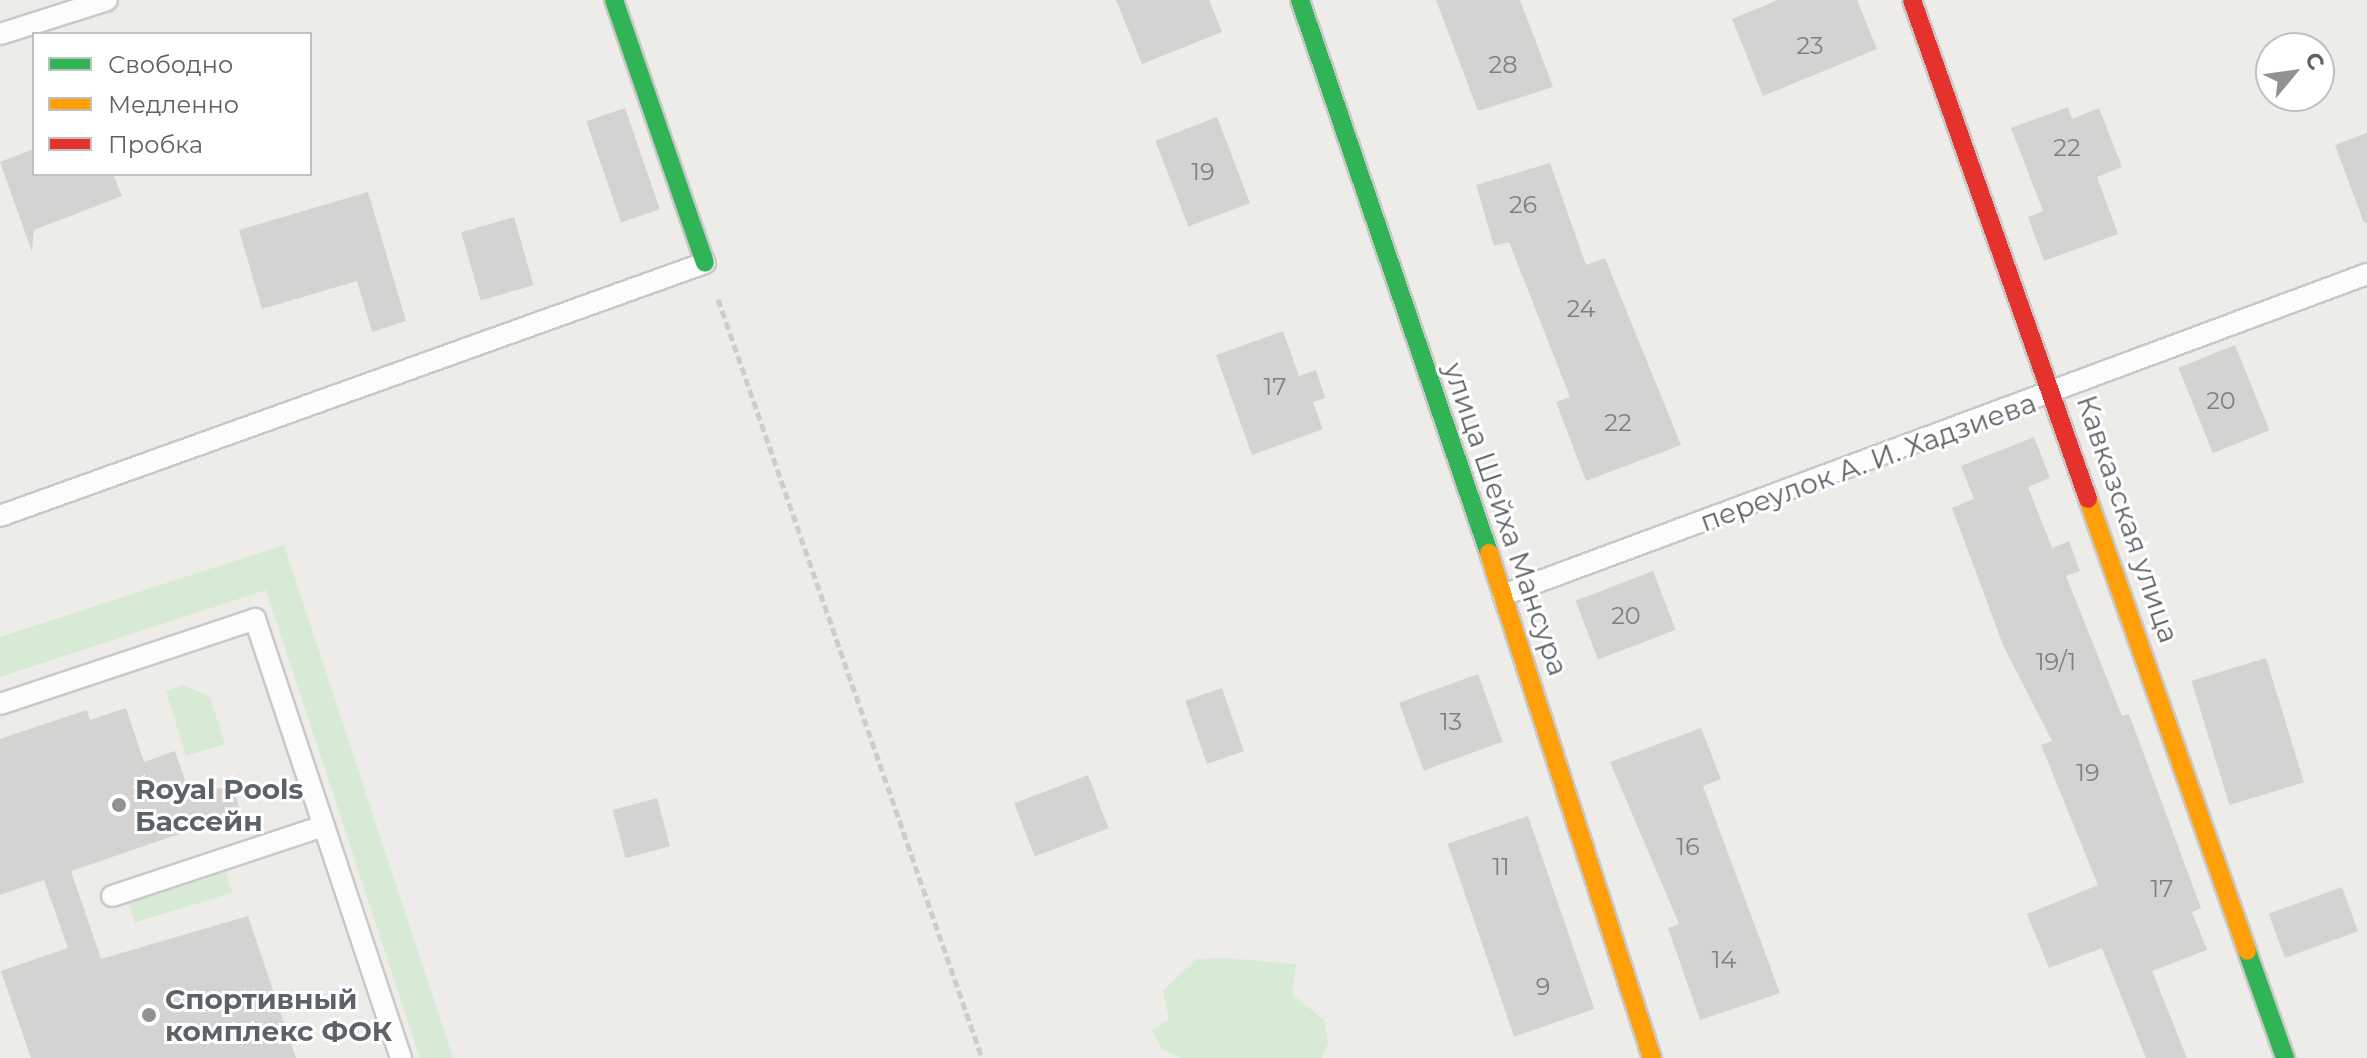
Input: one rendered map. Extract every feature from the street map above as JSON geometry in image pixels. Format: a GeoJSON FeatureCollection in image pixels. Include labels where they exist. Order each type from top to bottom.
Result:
{"type":"FeatureCollection","features":[{"type":"Feature","properties":{"kind":"street"},"geometry":{"type":"LineString","coordinates":[[614,0],[705,263]]}},
{"type":"Feature","properties":{"kind":"street","name":"улица Шейха Мансура"},"geometry":{"type":"LineString","coordinates":[[1300,0],[1503,595],[1652,1058]]}},
{"type":"Feature","properties":{"kind":"street","name":"Кавказская улица"},"geometry":{"type":"LineString","coordinates":[[1912,0],[2055,394],[2285,1058]]}},
{"type":"Feature","properties":{"kind":"lane"},"geometry":{"type":"LineString","coordinates":[[0,34],[107,0]]}},
{"type":"Feature","properties":{"kind":"lane"},"geometry":{"type":"LineString","coordinates":[[0,516],[705,263]]}},
{"type":"Feature","properties":{"kind":"lane","name":"переулок А. И. Хадзиева"},"geometry":{"type":"LineString","coordinates":[[1503,595],[2055,394],[2367,274]]}},
{"type":"Feature","properties":{"kind":"lane"},"geometry":{"type":"LineString","coordinates":[[0,704],[255,619],[401,1058]]}},
{"type":"Feature","properties":{"kind":"lane"},"geometry":{"type":"LineString","coordinates":[[112,896],[324,826]]}},
{"type":"Feature","properties":{"kind":"path"},"geometry":{"type":"LineString","coordinates":[[705,263],[982,1058]]}},
{"type":"Feature","properties":{"kind":"green space"},"geometry":{"type":"Polygon","coordinates":[[[284,545],[453,1058],[420,1058],[266,590],[0,677],[0,637],[284,545]]]}},
{"type":"Feature","properties":{"kind":"green space"},"geometry":{"type":"Polygon","coordinates":[[[183,685],[210,697],[225,744],[186,756],[166,691],[183,685]]]}},
{"type":"Feature","properties":{"kind":"green space"},"geometry":{"type":"Polygon","coordinates":[[[224,866],[232,893],[135,923],[126,896],[224,866]]]}},
{"type":"Feature","properties":{"kind":"green space"},"geometry":{"type":"Polygon","coordinates":[[[1226,958],[1296,964],[1292,994],[1324,1020],[1328,1043],[1322,1058],[1180,1058],[1162,1049],[1152,1031],[1169,1019],[1163,991],[1196,959],[1226,958]]]}},
{"type":"Feature","properties":{"kind":"building"},"geometry":{"type":"Polygon","coordinates":[[[1116,0],[1209,0],[1222,32],[1142,64],[1116,0]]]}},
{"type":"Feature","properties":{"kind":"building"},"geometry":{"type":"Polygon","coordinates":[[[1436,0],[1520,0],[1553,87],[1478,111],[1436,0]]]}},
{"type":"Feature","properties":{"kind":"building"},"geometry":{"type":"Polygon","coordinates":[[[1778,0],[1857,0],[1877,49],[1763,96],[1732,19],[1778,0]]]}},
{"type":"Feature","properties":{"kind":"building"},"geometry":{"type":"Polygon","coordinates":[[[2068,107],[2072,119],[2099,108],[2122,167],[2097,177],[2118,234],[2044,261],[2028,217],[2043,211],[2011,128],[2068,107]]]}},
{"type":"Feature","properties":{"kind":"building"},"geometry":{"type":"Polygon","coordinates":[[[625,108],[660,209],[621,223],[586,121],[625,108]]]}},
{"type":"Feature","properties":{"kind":"building"},"geometry":{"type":"Polygon","coordinates":[[[1217,117],[1250,203],[1188,227],[1155,141],[1217,117]]]}},
{"type":"Feature","properties":{"kind":"building"},"geometry":{"type":"Polygon","coordinates":[[[2367,133],[2367,222],[2364,223],[2335,145],[2367,133]]]}},
{"type":"Feature","properties":{"kind":"building"},"geometry":{"type":"Polygon","coordinates":[[[32,150],[32,176],[114,176],[122,196],[34,230],[32,252],[0,162],[32,150]]]}},
{"type":"Feature","properties":{"kind":"building"},"geometry":{"type":"Polygon","coordinates":[[[1550,163],[1586,265],[1605,258],[1681,445],[1586,481],[1556,402],[1570,397],[1509,242],[1494,246],[1476,185],[1550,163]]]}},
{"type":"Feature","properties":{"kind":"building"},"geometry":{"type":"Polygon","coordinates":[[[368,192],[406,321],[372,332],[357,281],[262,309],[239,230],[368,192]]]}},
{"type":"Feature","properties":{"kind":"building"},"geometry":{"type":"Polygon","coordinates":[[[514,217],[534,285],[481,300],[461,232],[514,217]]]}},
{"type":"Feature","properties":{"kind":"building"},"geometry":{"type":"Polygon","coordinates":[[[1283,331],[1299,376],[1316,370],[1325,398],[1313,402],[1323,429],[1252,455],[1216,355],[1283,331]]]}},
{"type":"Feature","properties":{"kind":"building"},"geometry":{"type":"Polygon","coordinates":[[[2235,345],[2269,430],[2213,453],[2178,368],[2235,345]]]}},
{"type":"Feature","properties":{"kind":"building"},"geometry":{"type":"Polygon","coordinates":[[[2034,437],[2050,478],[2028,487],[2052,548],[2069,541],[2080,571],[2066,576],[2122,716],[2129,714],[2201,908],[2192,912],[2207,950],[2152,971],[2187,1058],[2146,1058],[2102,948],[2049,968],[2027,914],[2098,885],[2041,745],[2052,741],[2003,645],[1952,508],[1974,499],[1961,466],[2034,437]]]}},
{"type":"Feature","properties":{"kind":"building"},"geometry":{"type":"Polygon","coordinates":[[[1653,571],[1676,630],[1598,660],[1576,601],[1653,571]]]}},
{"type":"Feature","properties":{"kind":"building"},"geometry":{"type":"Polygon","coordinates":[[[2266,658],[2304,782],[2229,805],[2191,681],[2266,658]]]}},
{"type":"Feature","properties":{"kind":"building"},"geometry":{"type":"Polygon","coordinates":[[[1478,674],[1503,742],[1424,770],[1399,703],[1478,674]]]}},
{"type":"Feature","properties":{"kind":"building"},"geometry":{"type":"Polygon","coordinates":[[[1222,688],[1244,751],[1207,764],[1185,701],[1222,688]]]}},
{"type":"Feature","properties":{"kind":"building"},"geometry":{"type":"Polygon","coordinates":[[[126,708],[144,762],[175,751],[191,797],[232,784],[241,813],[71,871],[101,959],[248,916],[296,1058],[31,1058],[1,971],[68,948],[44,880],[0,895],[0,739],[87,710],[90,720],[126,708]]]}},
{"type":"Feature","properties":{"kind":"building"},"geometry":{"type":"Polygon","coordinates":[[[1701,728],[1721,779],[1703,786],[1780,993],[1700,1020],[1668,928],[1679,924],[1610,762],[1701,728]]]}},
{"type":"Feature","properties":{"kind":"building"},"geometry":{"type":"Polygon","coordinates":[[[1088,775],[1108,828],[1035,857],[1014,803],[1088,775]]]}},
{"type":"Feature","properties":{"kind":"building"},"geometry":{"type":"Polygon","coordinates":[[[657,798],[670,846],[626,858],[613,810],[657,798]]]}},
{"type":"Feature","properties":{"kind":"building"},"geometry":{"type":"Polygon","coordinates":[[[1528,816],[1594,1009],[1514,1037],[1448,844],[1528,816]]]}},
{"type":"Feature","properties":{"kind":"building"},"geometry":{"type":"Polygon","coordinates":[[[2342,887],[2358,931],[2285,958],[2269,914],[2342,887]]]}},
{"type":"Feature","properties":{"kind":"traffic: fast"},"geometry":{"type":"LineString","coordinates":[[614,0],[705,263]]}},
{"type":"Feature","properties":{"kind":"traffic: fast"},"geometry":{"type":"LineString","coordinates":[[1300,0],[1489,553]]}},
{"type":"Feature","properties":{"kind":"traffic: fast"},"geometry":{"type":"LineString","coordinates":[[2247,951],[2285,1058]]}},
{"type":"Feature","properties":{"kind":"traffic: slow"},"geometry":{"type":"LineString","coordinates":[[2088,499],[2247,951]]}},
{"type":"Feature","properties":{"kind":"traffic: slow"},"geometry":{"type":"LineString","coordinates":[[1489,553],[1652,1058]]}},
{"type":"Feature","properties":{"kind":"traffic: jam"},"geometry":{"type":"LineString","coordinates":[[1912,0],[2088,499]]}},
{"type":"Feature","properties":{"kind":"place","name":"Royal Pools Бассейн"},"geometry":{"type":"Point","coordinates":[119,805]}},
{"type":"Feature","properties":{"kind":"place","name":"Спортивный комплекс ФОК"},"geometry":{"type":"Point","coordinates":[149,1015]}}]}
